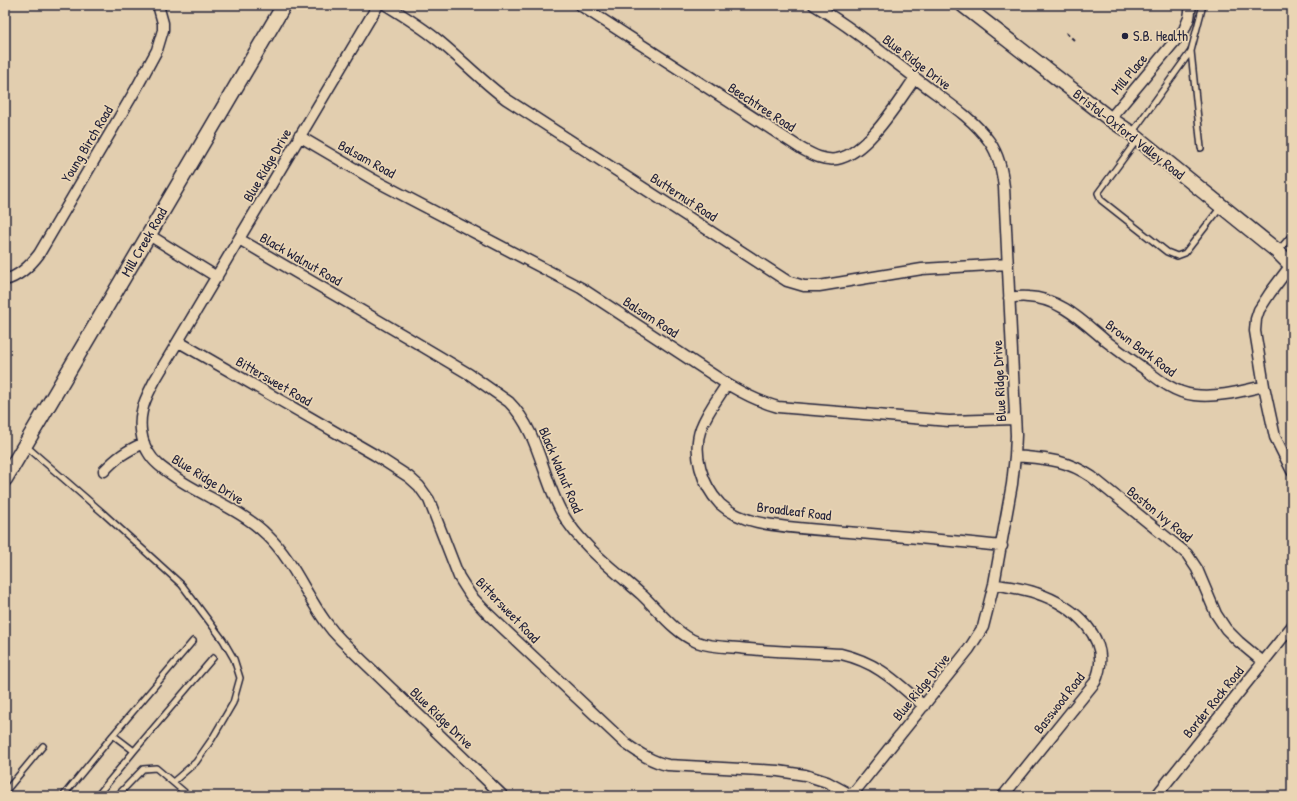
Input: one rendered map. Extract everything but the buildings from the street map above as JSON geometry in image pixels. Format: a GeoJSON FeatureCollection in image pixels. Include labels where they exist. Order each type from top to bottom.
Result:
{"type":"FeatureCollection","features":[{"type":"Feature","properties":{"kind":"main road","name":"Mill Creek Road"},"geometry":{"type":"LineString","coordinates":[[5,479],[284,5]]}},
{"type":"Feature","properties":{"kind":"main road","name":"Bristol-Oxford Valley Road"},"geometry":{"type":"LineString","coordinates":[[963,5],[1110,119],[1135,136],[1277,252],[1292,266]]}},
{"type":"Feature","properties":{"kind":"street","name":"Young Birch Road"},"geometry":{"type":"LineString","coordinates":[[5,280],[24,271],[31,265],[39,254],[136,89],[162,39],[163,22],[158,5]]}},
{"type":"Feature","properties":{"kind":"street","name":"Blue Ridge Drive"},"geometry":{"type":"LineString","coordinates":[[378,5],[299,136],[179,342],[155,380],[144,402],[141,412],[141,425],[144,443],[154,460],[182,482],[251,522],[267,535],[280,548],[325,621],[341,640],[503,796]]}},
{"type":"Feature","properties":{"kind":"street","name":"Butternut Road"},"geometry":{"type":"LineString","coordinates":[[386,5],[411,20],[439,41],[491,88],[506,99],[787,281],[804,286],[819,286],[922,269],[1008,264]]}},
{"type":"Feature","properties":{"kind":"street","name":"Beechtree Road"},"geometry":{"type":"LineString","coordinates":[[580,5],[802,149],[816,157],[825,159],[836,159],[848,156],[856,151],[880,126],[915,78]]}},
{"type":"Feature","properties":{"kind":"street","name":"Blue Ridge Drive"},"geometry":{"type":"LineString","coordinates":[[814,5],[862,37],[958,110],[990,142],[1001,167],[1004,187],[1010,298],[1015,456],[1002,546],[994,584],[982,627],[978,637],[851,796]]}},
{"type":"Feature","properties":{"kind":"street","name":"Mill Place"},"geometry":{"type":"LineString","coordinates":[[1110,119],[1184,30],[1189,18],[1191,5]]}},
{"type":"Feature","properties":{"kind":"street","name":"Balsam Road"},"geometry":{"type":"LineString","coordinates":[[299,136],[374,180],[581,288],[741,393],[763,403],[778,407],[950,421],[1015,419]]}},
{"type":"Feature","properties":{"kind":"street"},"geometry":{"type":"LineString","coordinates":[[149,235],[217,277]]}},
{"type":"Feature","properties":{"kind":"street","name":"Black Walnut Road"},"geometry":{"type":"LineString","coordinates":[[239,239],[430,351],[498,393],[515,407],[538,449],[557,502],[571,528],[591,549],[643,596],[670,623],[688,637],[697,642],[712,646],[851,656],[869,663],[885,672],[924,706]]}},
{"type":"Feature","properties":{"kind":"street"},"geometry":{"type":"LineString","coordinates":[[1292,266],[1270,293],[1259,310],[1254,331],[1275,437],[1292,471]]}},
{"type":"Feature","properties":{"kind":"street","name":"Brown Bark Road"},"geometry":{"type":"LineString","coordinates":[[1010,298],[1036,298],[1064,308],[1151,374],[1171,388],[1185,393],[1195,395],[1214,395],[1264,386]]}},
{"type":"Feature","properties":{"kind":"street","name":"Bittersweet Road"},"geometry":{"type":"LineString","coordinates":[[179,342],[375,455],[409,477],[419,486],[429,500],[459,577],[471,596],[487,613],[626,744],[639,753],[651,760],[668,765],[778,771],[805,775],[827,782],[851,796]]}},
{"type":"Feature","properties":{"kind":"street","name":"Broadleaf Road"},"geometry":{"type":"LineString","coordinates":[[728,384],[708,412],[701,428],[698,459],[704,479],[711,492],[720,504],[729,511],[757,522],[792,527],[1002,546]]}},
{"type":"Feature","properties":{"kind":"street"},"geometry":{"type":"LineString","coordinates":[[104,471],[116,458],[126,451],[144,443]]}},
{"type":"Feature","properties":{"kind":"street","name":"Boston Ivy Road"},"geometry":{"type":"LineString","coordinates":[[1015,456],[1051,460],[1079,468],[1182,549],[1197,569],[1216,614],[1226,629],[1263,662]]}},
{"type":"Feature","properties":{"kind":"street","name":"Basswood Road"},"geometry":{"type":"LineString","coordinates":[[994,584],[1034,592],[1073,612],[1093,633],[1098,643],[1100,655],[1100,666],[1095,682],[1003,796]]}},
{"type":"Feature","properties":{"kind":"street","name":"Border Rock Road"},"geometry":{"type":"LineString","coordinates":[[1156,796],[1292,626]]}},
{"type":"Feature","properties":{"kind":"lane"},"geometry":{"type":"LineString","coordinates":[[1203,5],[1191,51],[1098,194],[1101,200],[1167,252],[1177,256],[1184,253],[1221,206]]}},
{"type":"Feature","properties":{"kind":"lane"},"geometry":{"type":"LineString","coordinates":[[1191,51],[1201,148]]}},
{"type":"Feature","properties":{"kind":"lane"},"geometry":{"type":"LineString","coordinates":[[1277,252],[1292,235]]}},
{"type":"Feature","properties":{"kind":"lane"},"geometry":{"type":"LineString","coordinates":[[25,445],[109,518],[182,585],[223,640],[234,659],[240,678],[234,703],[196,762],[172,782]]}},
{"type":"Feature","properties":{"kind":"lane"},"geometry":{"type":"LineString","coordinates":[[66,795],[113,735],[193,641]]}},
{"type":"Feature","properties":{"kind":"lane"},"geometry":{"type":"LineString","coordinates":[[97,796],[213,658]]}},
{"type":"Feature","properties":{"kind":"lane"},"geometry":{"type":"LineString","coordinates":[[113,735],[134,751]]}},
{"type":"Feature","properties":{"kind":"lane"},"geometry":{"type":"LineString","coordinates":[[5,792],[43,746]]}},
{"type":"Feature","properties":{"kind":"lane"},"geometry":{"type":"LineString","coordinates":[[117,796],[143,769],[156,768],[189,796]]}},
{"type":"Feature","properties":{"kind":"path"},"geometry":{"type":"LineString","coordinates":[[1066,33],[1074,40]]}},
{"type":"Feature","properties":{"kind":"place","name":"S.B. Health"},"geometry":{"type":"Point","coordinates":[1125,36]}}]}
